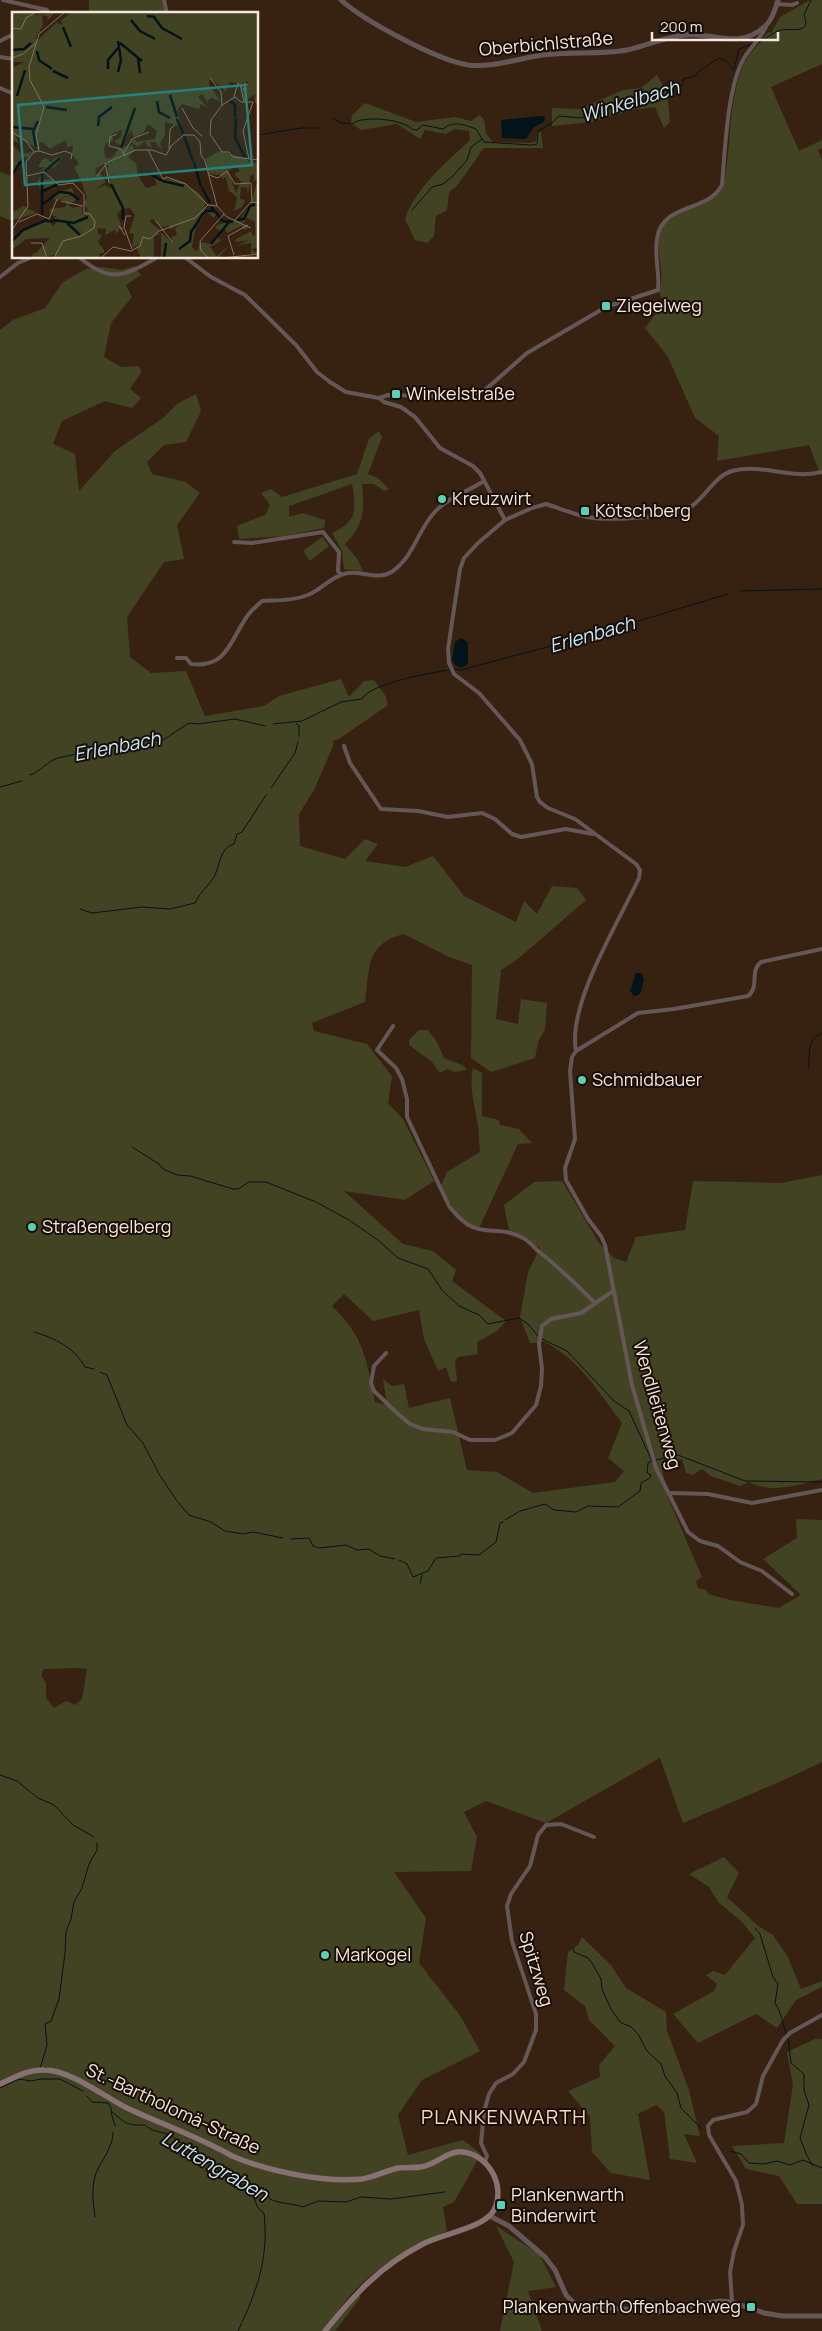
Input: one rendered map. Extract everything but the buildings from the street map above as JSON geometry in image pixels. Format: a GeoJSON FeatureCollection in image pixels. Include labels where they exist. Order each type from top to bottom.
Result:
{"type":"FeatureCollection","features":[{"type":"Feature","properties":{"kind":"main road","name":"St.-Bartholomä-Straße"},"geometry":{"type":"LineString","coordinates":[[0,2084],[32,2071],[44,2070],[55,2072],[98,2090],[125,2107],[240,2160],[322,2179],[363,2178],[397,2169],[421,2167],[438,2162],[457,2152],[472,2154],[485,2162]]}},
{"type":"Feature","properties":{"kind":"main road"},"geometry":{"type":"LineString","coordinates":[[325,2331],[362,2287],[388,2266],[424,2243],[467,2228],[490,2216],[496,2204],[498,2189],[495,2177],[485,2162]]}},
{"type":"Feature","properties":{"kind":"street"},"geometry":{"type":"LineString","coordinates":[[3,0],[47,10],[48,12]]}},
{"type":"Feature","properties":{"kind":"street","name":"Oberbichlstraße"},"geometry":{"type":"LineString","coordinates":[[341,0],[372,22],[435,55],[468,65],[486,65],[567,52],[595,53],[626,50],[684,35],[698,34],[721,39],[738,39],[766,27]]}},
{"type":"Feature","properties":{"kind":"street"},"geometry":{"type":"LineString","coordinates":[[379,398],[388,395],[459,397],[485,390],[527,353],[599,311],[658,290],[656,240],[664,220],[676,212],[717,194],[722,185],[726,132],[735,83],[741,63],[762,37],[766,27],[772,20],[777,2],[792,5],[797,3]]}},
{"type":"Feature","properties":{"kind":"street"},"geometry":{"type":"LineString","coordinates":[[0,41],[12,35]]}},
{"type":"Feature","properties":{"kind":"street"},"geometry":{"type":"LineString","coordinates":[[0,88],[12,93]]}},
{"type":"Feature","properties":{"kind":"street"},"geometry":{"type":"LineString","coordinates":[[0,277],[18,262],[27,259]]}},
{"type":"Feature","properties":{"kind":"street"},"geometry":{"type":"LineString","coordinates":[[81,259],[93,268],[119,275],[126,275],[154,259]]}},
{"type":"Feature","properties":{"kind":"street"},"geometry":{"type":"LineString","coordinates":[[187,259],[211,277],[246,295],[296,345],[317,372],[330,382],[346,392],[379,398],[384,402],[401,407],[415,417],[440,448],[473,466],[484,481],[505,520]]}},
{"type":"Feature","properties":{"kind":"street"},"geometry":{"type":"LineString","coordinates":[[593,834],[575,820],[548,808],[540,802],[532,764],[520,740],[479,693],[454,674],[449,663],[448,649],[462,562],[478,543],[505,520],[546,504],[586,517],[623,518],[675,513],[695,503],[723,475],[731,472],[763,468],[796,476],[822,472]]}},
{"type":"Feature","properties":{"kind":"street"},"geometry":{"type":"LineString","coordinates":[[177,658],[186,658],[191,664],[197,664],[220,658],[227,652],[247,616],[262,601],[288,600],[308,595],[341,574],[379,576],[394,570],[404,561],[428,520],[437,509],[455,496],[484,481]]}},
{"type":"Feature","properties":{"kind":"street"},"geometry":{"type":"LineString","coordinates":[[234,542],[252,543],[323,532],[339,552],[338,572],[341,574]]}},
{"type":"Feature","properties":{"kind":"street"},"geometry":{"type":"LineString","coordinates":[[344,746],[350,764],[381,809],[418,811],[448,817],[482,813],[495,819],[512,834],[521,837],[566,829],[593,834]]}},
{"type":"Feature","properties":{"kind":"street","name":"Wendlleitenweg"},"geometry":{"type":"LineString","coordinates":[[593,834],[636,864],[641,874],[606,943],[580,1006],[576,1022],[576,1051],[572,1058],[570,1071],[575,1139],[565,1168],[566,1180],[574,1197],[603,1239],[632,1384],[654,1461],[670,1493],[708,1494],[752,1503],[822,1490]]}},
{"type":"Feature","properties":{"kind":"street"},"geometry":{"type":"LineString","coordinates":[[576,1051],[638,1013],[674,1009],[748,996],[755,987],[755,968],[761,962],[822,949]]}},
{"type":"Feature","properties":{"kind":"street"},"geometry":{"type":"LineString","coordinates":[[393,1026],[377,1050],[396,1068],[402,1079],[407,1099],[407,1117],[449,1206],[459,1219],[471,1228],[513,1234],[525,1239],[554,1262],[595,1303]]}},
{"type":"Feature","properties":{"kind":"street"},"geometry":{"type":"LineString","coordinates":[[386,1353],[374,1366],[371,1383],[374,1391],[404,1419],[423,1429],[453,1432],[470,1440],[495,1440],[512,1433],[536,1405],[541,1386],[540,1344],[542,1326],[551,1319],[581,1313],[612,1291]]}},
{"type":"Feature","properties":{"kind":"street"},"geometry":{"type":"LineString","coordinates":[[670,1493],[685,1528],[693,1537],[718,1546],[740,1562],[762,1571],[792,1594]]}},
{"type":"Feature","properties":{"kind":"street","name":"Spitzweg"},"geometry":{"type":"LineString","coordinates":[[485,2162],[487,2156],[481,2143],[484,2112],[489,2094],[496,2083],[513,2074],[524,2062],[536,2030],[536,2014],[512,1941],[507,1916],[508,1901],[530,1866],[538,1835],[546,1825],[561,1824],[594,1837]]}},
{"type":"Feature","properties":{"kind":"street"},"geometry":{"type":"LineString","coordinates":[[732,2302],[730,2272],[734,2251],[743,2225],[742,2205],[736,2181],[709,2135],[708,2126],[713,2120],[746,2112],[756,2104],[763,2076],[786,2036],[822,2016]]}},
{"type":"Feature","properties":{"kind":"street"},"geometry":{"type":"LineString","coordinates":[[490,2216],[509,2226],[545,2257],[555,2270],[566,2295],[576,2305],[650,2312],[713,2302],[732,2302],[764,2314],[822,2316]]}},
{"type":"Feature","properties":{"kind":"green space"},"geometry":{"type":"Polygon","coordinates":[[[89,0],[162,0],[165,12],[89,12],[89,0]]]}},
{"type":"Feature","properties":{"kind":"green space"},"geometry":{"type":"Polygon","coordinates":[[[810,0],[822,0],[822,64],[771,87],[799,151],[822,140],[822,148],[818,150],[822,160],[822,470],[819,471],[809,445],[717,461],[719,436],[695,418],[668,357],[645,328],[664,303],[659,292],[662,277],[658,245],[661,230],[673,216],[709,200],[723,188],[734,95],[745,61],[768,32],[771,33],[780,17],[810,0]]]}},
{"type":"Feature","properties":{"kind":"green space"},"geometry":{"type":"Polygon","coordinates":[[[657,75],[667,92],[670,122],[664,128],[655,107],[632,110],[591,122],[552,126],[552,108],[580,109],[623,90],[641,88],[657,75]]]}},
{"type":"Feature","properties":{"kind":"green space"},"geometry":{"type":"Polygon","coordinates":[[[365,103],[416,122],[455,117],[471,121],[480,115],[484,120],[486,134],[493,142],[531,143],[536,141],[537,133],[541,132],[543,148],[484,148],[456,187],[449,192],[447,210],[436,216],[434,236],[427,243],[415,240],[405,219],[410,207],[424,186],[470,140],[469,131],[455,129],[446,134],[425,130],[420,139],[397,124],[361,130],[351,123],[352,115],[365,103]]]}},
{"type":"Feature","properties":{"kind":"green space"},"geometry":{"type":"Polygon","coordinates":[[[0,172],[12,176],[12,221],[0,216],[0,172]]]}},
{"type":"Feature","properties":{"kind":"green space"},"geometry":{"type":"Polygon","coordinates":[[[134,266],[141,275],[126,285],[132,297],[111,323],[104,357],[122,367],[138,366],[142,371],[130,389],[141,398],[132,408],[105,401],[62,421],[53,444],[75,454],[79,491],[115,451],[163,418],[177,404],[196,394],[201,411],[186,442],[164,445],[147,462],[152,474],[186,482],[200,493],[177,525],[184,559],[164,562],[127,617],[130,657],[151,673],[186,671],[205,716],[264,706],[279,696],[341,679],[349,697],[364,681],[374,680],[385,695],[388,705],[339,739],[333,741],[333,746],[314,790],[299,814],[300,846],[345,859],[365,839],[378,844],[365,861],[405,867],[433,856],[464,896],[516,922],[524,901],[537,914],[552,886],[577,888],[586,900],[518,959],[501,970],[496,1019],[518,1024],[521,999],[547,1003],[545,1029],[538,1042],[535,1058],[491,1072],[471,1058],[472,965],[447,956],[404,934],[391,938],[376,951],[369,968],[365,1002],[312,1023],[314,1031],[367,1044],[392,1076],[388,1103],[403,1119],[434,1181],[405,1200],[344,1191],[403,1244],[433,1251],[456,1270],[452,1281],[506,1321],[497,1331],[477,1342],[478,1354],[458,1357],[455,1361],[457,1381],[451,1382],[446,1367],[438,1371],[424,1339],[419,1310],[373,1321],[344,1294],[332,1306],[358,1339],[366,1361],[375,1402],[387,1405],[383,1379],[392,1386],[404,1384],[409,1408],[450,1398],[467,1470],[497,1472],[533,1493],[615,1482],[624,1471],[608,1458],[622,1423],[587,1377],[568,1358],[543,1341],[530,1343],[520,1317],[528,1272],[540,1248],[509,1231],[504,1205],[534,1182],[562,1181],[599,1243],[614,1258],[626,1262],[636,1237],[685,1230],[693,1181],[781,1183],[822,1175],[822,1479],[776,1488],[758,1486],[749,1482],[740,1486],[711,1476],[702,1469],[693,1475],[686,1473],[682,1459],[661,1464],[667,1495],[702,1577],[696,1581],[698,1588],[706,1590],[708,1594],[730,1600],[779,1608],[801,1595],[763,1559],[797,1538],[796,1519],[822,1520],[822,1762],[683,1823],[660,1758],[546,1823],[486,1801],[464,1812],[477,1837],[471,1871],[394,1872],[426,1918],[419,1963],[459,2014],[480,2051],[422,2080],[398,2115],[408,2155],[463,2140],[481,2154],[454,2202],[443,2207],[447,2231],[402,2254],[371,2275],[351,2294],[323,2331],[0,2331],[0,330],[13,320],[45,308],[63,282],[86,269],[101,267],[122,270],[134,266]],[[44,1669],[41,1675],[46,1683],[46,1698],[54,1708],[66,1701],[75,1705],[82,1699],[87,1669],[44,1669]]]}},
{"type":"Feature","properties":{"kind":"green space"},"geometry":{"type":"Polygon","coordinates":[[[379,431],[382,437],[368,474],[378,478],[389,489],[384,491],[374,484],[362,484],[362,517],[360,524],[345,544],[358,560],[363,571],[344,569],[342,551],[332,533],[347,524],[351,519],[354,507],[352,484],[289,506],[289,517],[302,513],[325,520],[324,528],[284,536],[239,539],[237,526],[265,515],[270,505],[261,493],[271,489],[282,497],[357,474],[369,439],[379,431]]]}},
{"type":"Feature","properties":{"kind":"green space"},"geometry":{"type":"Polygon","coordinates":[[[322,537],[329,546],[310,561],[303,551],[322,537]]]}},
{"type":"Feature","properties":{"kind":"green space"},"geometry":{"type":"Polygon","coordinates":[[[419,1030],[428,1030],[437,1042],[444,1058],[464,1066],[467,1070],[455,1072],[447,1069],[440,1073],[432,1062],[409,1045],[409,1040],[419,1030]]]}},
{"type":"Feature","properties":{"kind":"green space"},"geometry":{"type":"Polygon","coordinates":[[[473,1068],[482,1073],[482,1116],[499,1120],[500,1125],[519,1129],[532,1143],[518,1144],[479,1228],[465,1221],[460,1216],[441,1185],[447,1172],[480,1152],[478,1124],[473,1101],[473,1068]]]}},
{"type":"Feature","properties":{"kind":"green space"},"geometry":{"type":"Polygon","coordinates":[[[724,1857],[739,1873],[727,1897],[757,1925],[773,1935],[788,1957],[801,1989],[822,1981],[822,1987],[796,2000],[777,2028],[756,2014],[698,2043],[673,2014],[714,1991],[717,1984],[706,1975],[713,1971],[725,1975],[755,1938],[741,1921],[718,1902],[709,1887],[689,1874],[724,1857]]]}},
{"type":"Feature","properties":{"kind":"green space"},"geometry":{"type":"Polygon","coordinates":[[[582,1937],[611,1965],[626,1988],[666,2012],[667,2031],[689,2090],[700,2136],[684,2134],[697,2163],[670,2159],[664,2112],[656,2105],[638,2114],[650,2180],[611,2173],[592,2152],[590,2117],[568,2091],[600,2077],[599,2065],[615,2046],[589,2020],[585,2006],[564,1990],[568,1952],[578,1945],[582,1937]]]}},
{"type":"Feature","properties":{"kind":"green space"},"geometry":{"type":"Polygon","coordinates":[[[815,2039],[822,2039],[822,2204],[797,2204],[779,2176],[746,2169],[732,2146],[784,2143],[793,2085],[787,2052],[815,2039]]]}},
{"type":"Feature","properties":{"kind":"green space"},"geometry":{"type":"Polygon","coordinates":[[[496,2226],[539,2254],[556,2287],[528,2291],[542,2331],[500,2331],[514,2262],[496,2226]]]}},
{"type":"Feature","properties":{"kind":"green space"},"geometry":{"type":"Polygon","coordinates":[[[357,2294],[361,2297],[335,2331],[327,2331],[357,2294]]]}},
{"type":"Feature","properties":{"kind":"shaded area"},"geometry":{"type":"Polygon","coordinates":[[[545,117],[544,122],[534,127],[526,139],[502,138],[501,120],[545,117]]]}},
{"type":"Feature","properties":{"kind":"shaded area"},"geometry":{"type":"Polygon","coordinates":[[[461,638],[468,642],[468,664],[461,668],[455,665],[452,659],[455,642],[461,638]]]}},
{"type":"Feature","properties":{"kind":"shaded area"},"geometry":{"type":"Polygon","coordinates":[[[636,973],[642,973],[644,980],[640,994],[634,996],[630,991],[636,973]]]}},
{"type":"Feature","properties":{"kind":"waterway","name":"Winkelbach"},"geometry":{"type":"LineString","coordinates":[[756,43],[781,30],[803,28],[806,21],[804,15],[811,0]]}},
{"type":"Feature","properties":{"kind":"waterway","name":"Winkelbach"},"geometry":{"type":"LineString","coordinates":[[332,118],[341,123],[352,124],[357,121],[382,119],[400,123],[417,130],[423,125],[443,129],[447,126],[460,124],[476,129],[484,142],[537,144],[538,131],[552,123],[559,116],[580,118],[601,113],[615,106],[626,105],[624,99],[631,98],[635,102],[683,85],[683,79],[695,76],[699,71],[719,58],[726,61],[734,70],[739,49],[752,44]]}},
{"type":"Feature","properties":{"kind":"waterway","name":"Winkelbach"},"geometry":{"type":"LineString","coordinates":[[259,135],[301,128],[320,128]]}},
{"type":"Feature","properties":{"kind":"waterway"},"geometry":{"type":"LineString","coordinates":[[412,210],[432,187],[443,184],[453,176],[467,160],[471,147],[482,139]]}},
{"type":"Feature","properties":{"kind":"waterway","name":"Erlenbach"},"geometry":{"type":"LineString","coordinates":[[741,591],[822,589]]}},
{"type":"Feature","properties":{"kind":"waterway","name":"Erlenbach"},"geometry":{"type":"LineString","coordinates":[[454,669],[461,670],[592,635],[728,594]]}},
{"type":"Feature","properties":{"kind":"waterway","name":"Erlenbach"},"geometry":{"type":"LineString","coordinates":[[273,724],[302,721],[341,702],[362,699],[368,693],[388,684],[415,676],[449,670]]}},
{"type":"Feature","properties":{"kind":"waterway","name":"Erlenbach"},"geometry":{"type":"LineString","coordinates":[[30,775],[58,758],[136,741],[163,740],[189,723],[198,724],[235,719],[265,726]]}},
{"type":"Feature","properties":{"kind":"waterway"},"geometry":{"type":"LineString","coordinates":[[296,723],[299,726],[299,736]]}},
{"type":"Feature","properties":{"kind":"waterway"},"geometry":{"type":"LineString","coordinates":[[271,788],[295,753],[298,742]]}},
{"type":"Feature","properties":{"kind":"waterway","name":"Erlenbach"},"geometry":{"type":"LineString","coordinates":[[0,787],[22,781]]}},
{"type":"Feature","properties":{"kind":"waterway"},"geometry":{"type":"LineString","coordinates":[[80,909],[92,913],[142,907],[170,909],[195,903],[214,877],[223,853],[229,846],[234,844],[237,834],[242,832],[266,795]]}},
{"type":"Feature","properties":{"kind":"waterway"},"geometry":{"type":"LineString","coordinates":[[809,1069],[811,1043],[822,1033]]}},
{"type":"Feature","properties":{"kind":"waterway"},"geometry":{"type":"LineString","coordinates":[[132,1147],[159,1164],[163,1169],[177,1175],[190,1176],[233,1189],[238,1189],[249,1182],[266,1182],[316,1202],[349,1220],[378,1240],[398,1258],[428,1269],[442,1290],[459,1306],[479,1315],[488,1324],[519,1318],[528,1324],[538,1336]]}},
{"type":"Feature","properties":{"kind":"waterway"},"geometry":{"type":"LineString","coordinates":[[34,1332],[64,1345],[76,1354],[85,1367],[94,1369]]}},
{"type":"Feature","properties":{"kind":"waterway"},"geometry":{"type":"LineString","coordinates":[[542,1339],[567,1351],[614,1401],[629,1411],[652,1461]]}},
{"type":"Feature","properties":{"kind":"waterway"},"geometry":{"type":"LineString","coordinates":[[100,1372],[107,1375],[127,1425],[143,1443],[159,1474],[189,1515],[211,1522],[225,1531],[243,1534],[253,1532],[283,1538]]}},
{"type":"Feature","properties":{"kind":"waterway"},"geometry":{"type":"LineString","coordinates":[[656,1460],[678,1455],[745,1481],[822,1482]]}},
{"type":"Feature","properties":{"kind":"waterway"},"geometry":{"type":"LineString","coordinates":[[505,1520],[520,1511],[545,1504],[554,1510],[576,1512],[588,1506],[618,1507],[640,1491],[641,1483],[650,1478],[651,1475],[647,1473],[648,1463],[652,1461]]}},
{"type":"Feature","properties":{"kind":"waterway"},"geometry":{"type":"LineString","coordinates":[[399,1560],[407,1564],[413,1577],[428,1571],[436,1558],[460,1556],[461,1554],[479,1555],[496,1542],[500,1523],[503,1522]]}},
{"type":"Feature","properties":{"kind":"waterway"},"geometry":{"type":"LineString","coordinates":[[291,1539],[309,1538],[313,1546],[319,1548],[346,1545],[357,1550],[369,1549],[380,1556],[395,1559]]}},
{"type":"Feature","properties":{"kind":"waterway"},"geometry":{"type":"LineString","coordinates":[[420,1583],[422,1575]]}},
{"type":"Feature","properties":{"kind":"waterway"},"geometry":{"type":"LineString","coordinates":[[0,1775],[17,1781],[38,1798],[54,1805],[73,1825],[94,1837]]}},
{"type":"Feature","properties":{"kind":"waterway"},"geometry":{"type":"LineString","coordinates":[[40,2069],[47,2045],[45,2024],[51,2021],[59,1999],[66,1932],[74,1902],[82,1888],[89,1864],[97,1850],[97,1843]]}},
{"type":"Feature","properties":{"kind":"waterway"},"geometry":{"type":"LineString","coordinates":[[755,1928],[760,1934],[773,1977],[778,1984],[775,2003],[786,2034]]}},
{"type":"Feature","properties":{"kind":"waterway"},"geometry":{"type":"LineString","coordinates":[[573,1948],[574,1952],[588,1958],[592,1963],[601,1979],[602,1989],[611,2009],[620,2022],[631,2027],[638,2034],[647,2051],[661,2064],[665,2076],[677,2093],[681,2108],[702,2129]]}},
{"type":"Feature","properties":{"kind":"waterway"},"geometry":{"type":"LineString","coordinates":[[788,2038],[791,2063],[804,2074],[804,2090],[809,2105],[800,2138],[813,2166]]}},
{"type":"Feature","properties":{"kind":"waterway","name":"Luttengraben"},"geometry":{"type":"LineString","coordinates":[[0,2088],[19,2079],[31,2081],[60,2079],[83,2091]]}},
{"type":"Feature","properties":{"kind":"waterway","name":"Luttengraben"},"geometry":{"type":"LineString","coordinates":[[87,2096],[92,2102],[108,2103],[111,2111],[126,2122],[134,2125],[145,2125],[171,2136],[197,2157],[209,2158],[213,2165],[233,2181],[244,2186],[255,2185],[266,2191],[270,2199],[278,2202],[303,2207],[318,2201],[346,2202],[361,2197],[391,2199],[445,2192]]}},
{"type":"Feature","properties":{"kind":"waterway"},"geometry":{"type":"LineString","coordinates":[[111,2112],[115,2126]]}},
{"type":"Feature","properties":{"kind":"waterway"},"geometry":{"type":"LineString","coordinates":[[95,2217],[94,2179],[109,2148],[113,2132]]}},
{"type":"Feature","properties":{"kind":"waterway"},"geometry":{"type":"LineString","coordinates":[[730,2151],[741,2154],[749,2163],[764,2164],[777,2161],[790,2165],[803,2160],[822,2168]]}},
{"type":"Feature","properties":{"kind":"waterway"},"geometry":{"type":"LineString","coordinates":[[238,2331],[256,2288],[265,2245],[264,2213],[258,2208],[250,2189]]}},
{"type":"Feature","properties":{"kind":"place","name":"Ziegelweg"},"geometry":{"type":"Point","coordinates":[606,306]}},
{"type":"Feature","properties":{"kind":"place","name":"Winkelstraße"},"geometry":{"type":"Point","coordinates":[396,394]}},
{"type":"Feature","properties":{"kind":"place","name":"Kreuzwirt"},"geometry":{"type":"Point","coordinates":[442,499]}},
{"type":"Feature","properties":{"kind":"place","name":"Kötschberg"},"geometry":{"type":"Point","coordinates":[585,511]}},
{"type":"Feature","properties":{"kind":"place","name":"Schmidbauer"},"geometry":{"type":"Point","coordinates":[582,1080]}},
{"type":"Feature","properties":{"kind":"place","name":"Straßengelberg"},"geometry":{"type":"Point","coordinates":[32,1227]}},
{"type":"Feature","properties":{"kind":"place","name":"Markogel"},"geometry":{"type":"Point","coordinates":[325,1955]}},
{"type":"Feature","properties":{"kind":"place","name":"Plankenwarth Binderwirt"},"geometry":{"type":"Point","coordinates":[501,2205]}},
{"type":"Feature","properties":{"kind":"place","name":"Plankenwarth Offenbachweg"},"geometry":{"type":"Point","coordinates":[751,2307]}},
{"type":"Feature","properties":{"kind":"district","name":"PLANKENWARTH"},"geometry":{"type":"Point","coordinates":[504,2117]}}]}
